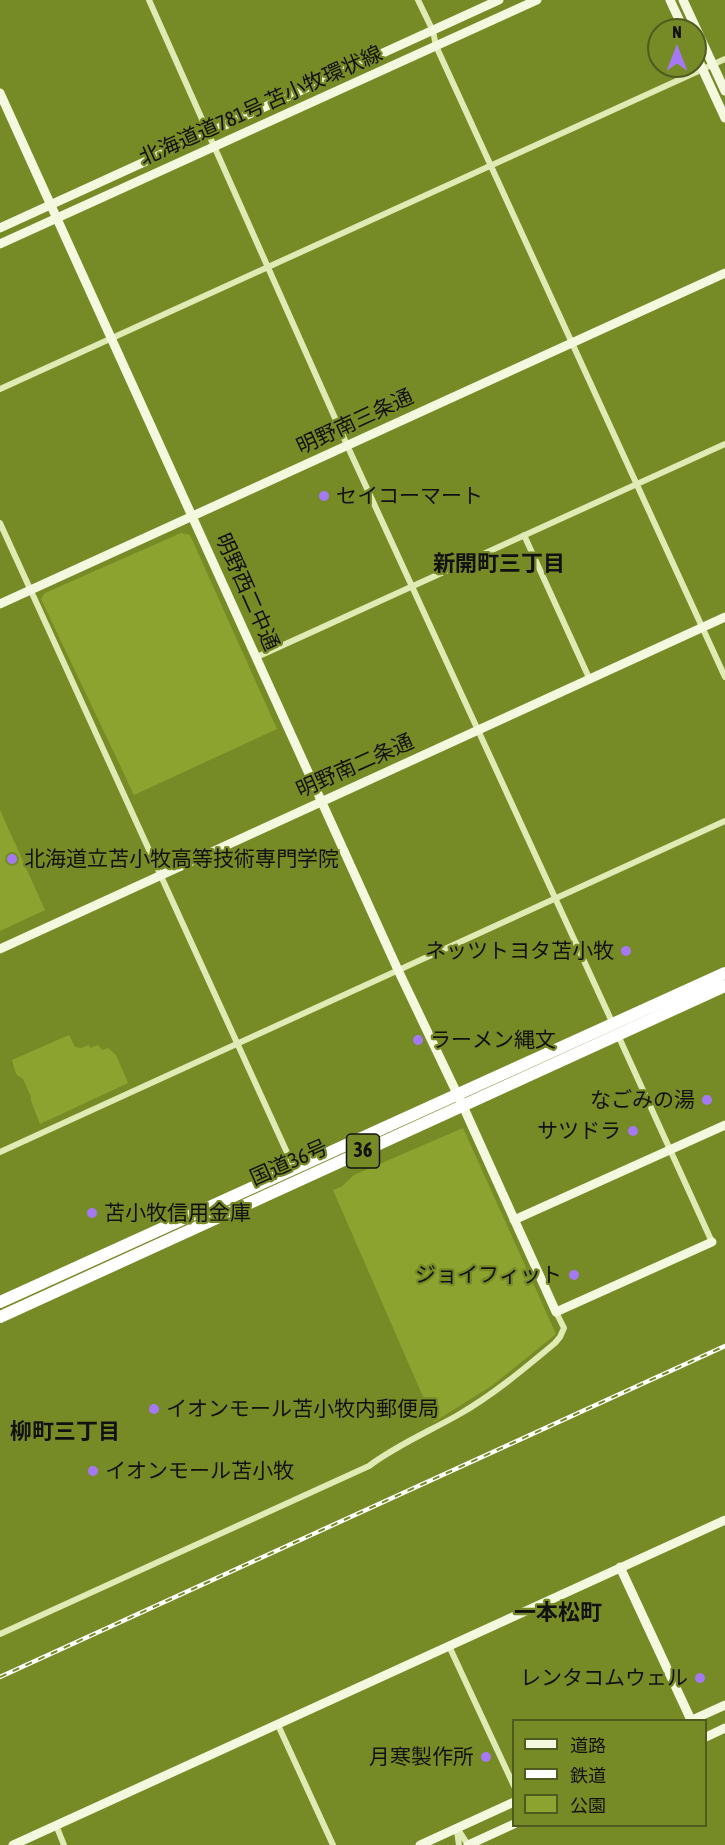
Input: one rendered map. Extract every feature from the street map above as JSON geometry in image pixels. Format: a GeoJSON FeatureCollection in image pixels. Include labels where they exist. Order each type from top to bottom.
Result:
{"type":"FeatureCollection","features":[{"type":"Feature","properties":{"kind":"highway","name":"国道36号"},"geometry":{"type":"LineString","coordinates":[[0,1317],[298,1180],[460,1100],[615,1029],[725,973]]}},
{"type":"Feature","properties":{"kind":"highway","name":"国道36号"},"geometry":{"type":"LineString","coordinates":[[615,1029],[725,986]]}},
{"type":"Feature","properties":{"kind":"highway","name":"国道36号"},"geometry":{"type":"LineString","coordinates":[[0,1302],[294,1167],[460,1100]]}},
{"type":"Feature","properties":{"kind":"street"},"geometry":{"type":"LineString","coordinates":[[0,1634],[369,1466],[389,1451],[460,1414],[499,1389],[555,1343],[564,1329],[556,1312],[712,1242],[267,268],[148,0]]}},
{"type":"Feature","properties":{"kind":"street"},"geometry":{"type":"LineString","coordinates":[[418,0],[489,165],[725,677]]}},
{"type":"Feature","properties":{"kind":"street","name":"北海道道781号 苫小牧環状線"},"geometry":{"type":"LineString","coordinates":[[0,228],[499,0]]}},
{"type":"Feature","properties":{"kind":"street","name":"北海道道781号 苫小牧環状線"},"geometry":{"type":"LineString","coordinates":[[0,244],[537,0]]}},
{"type":"Feature","properties":{"kind":"street"},"geometry":{"type":"LineString","coordinates":[[670,0],[678,18]]}},
{"type":"Feature","properties":{"kind":"street"},"geometry":{"type":"LineString","coordinates":[[683,0],[725,92]]}},
{"type":"Feature","properties":{"kind":"street"},"geometry":{"type":"LineString","coordinates":[[707,67],[725,59]]}},
{"type":"Feature","properties":{"kind":"street"},"geometry":{"type":"LineString","coordinates":[[0,388],[683,78]]}},
{"type":"Feature","properties":{"kind":"street"},"geometry":{"type":"LineString","coordinates":[[707,78],[725,118]]}},
{"type":"Feature","properties":{"kind":"street","name":"明野西二中通"},"geometry":{"type":"LineString","coordinates":[[0,93],[398,970],[556,1312]]}},
{"type":"Feature","properties":{"kind":"street","name":"明野南三条通"},"geometry":{"type":"LineString","coordinates":[[0,604],[725,273]]}},
{"type":"Feature","properties":{"kind":"street"},"geometry":{"type":"LineString","coordinates":[[257,657],[725,444]]}},
{"type":"Feature","properties":{"kind":"street"},"geometry":{"type":"LineString","coordinates":[[0,523],[298,1180]]}},
{"type":"Feature","properties":{"kind":"street"},"geometry":{"type":"LineString","coordinates":[[524,535],[590,680]]}},
{"type":"Feature","properties":{"kind":"street","name":"明野南二条通"},"geometry":{"type":"LineString","coordinates":[[0,948],[725,618]]}},
{"type":"Feature","properties":{"kind":"street"},"geometry":{"type":"LineString","coordinates":[[0,1152],[725,821]]}},
{"type":"Feature","properties":{"kind":"street"},"geometry":{"type":"LineString","coordinates":[[514,1220],[725,1125]]}},
{"type":"Feature","properties":{"kind":"street"},"geometry":{"type":"LineString","coordinates":[[14,1845],[725,1520]]}},
{"type":"Feature","properties":{"kind":"street"},"geometry":{"type":"LineString","coordinates":[[620,1567],[691,1719]]}},
{"type":"Feature","properties":{"kind":"street"},"geometry":{"type":"LineString","coordinates":[[449,1646],[512,1784]]}},
{"type":"Feature","properties":{"kind":"street"},"geometry":{"type":"LineString","coordinates":[[693,1719],[725,1705]]}},
{"type":"Feature","properties":{"kind":"street"},"geometry":{"type":"LineString","coordinates":[[278,1725],[333,1845]]}},
{"type":"Feature","properties":{"kind":"street"},"geometry":{"type":"LineString","coordinates":[[707,1736],[725,1728]]}},
{"type":"Feature","properties":{"kind":"street"},"geometry":{"type":"LineString","coordinates":[[420,1845],[512,1802]]}},
{"type":"Feature","properties":{"kind":"street"},"geometry":{"type":"LineString","coordinates":[[457,1828],[468,1845],[512,1824]]}},
{"type":"Feature","properties":{"kind":"street"},"geometry":{"type":"LineString","coordinates":[[56,1825],[64,1845]]}},
{"type":"Feature","properties":{"kind":"street"},"geometry":{"type":"LineString","coordinates":[[457,1828],[459,1845]]}},
{"type":"Feature","properties":{"kind":"green space"},"geometry":{"type":"Polygon","coordinates":[[[181,533],[190,535],[277,729],[134,795],[41,599],[45,593],[181,533]]]}},
{"type":"Feature","properties":{"kind":"green space","name":"北海道立苫小牧高等技術専門学院"},"geometry":{"type":"Polygon","coordinates":[[[0,810],[45,910],[0,931],[0,810]]]}},
{"type":"Feature","properties":{"kind":"green space"},"geometry":{"type":"Polygon","coordinates":[[[69,1035],[75,1047],[81,1048],[89,1045],[90,1048],[98,1045],[102,1050],[108,1048],[116,1055],[128,1083],[40,1124],[31,1097],[23,1079],[16,1074],[12,1060],[69,1035]]]}},
{"type":"Feature","properties":{"kind":"green space"},"geometry":{"type":"Polygon","coordinates":[[[463,1128],[556,1334],[493,1385],[434,1422],[333,1190],[341,1187],[354,1175],[463,1128]]]}},
{"type":"Feature","properties":{"kind":"railway"},"geometry":{"type":"LineString","coordinates":[[0,1677],[725,1346]]}},
{"type":"Feature","properties":{"kind":"place","name":"セイコーマート"},"geometry":{"type":"Point","coordinates":[324,496]}},
{"type":"Feature","properties":{"kind":"place","name":"北海道立苫小牧高等技術専門学院"},"geometry":{"type":"Point","coordinates":[12,859]}},
{"type":"Feature","properties":{"kind":"place","name":"ネッツトヨタ苫小牧"},"geometry":{"type":"Point","coordinates":[626,951]}},
{"type":"Feature","properties":{"kind":"place","name":"ラーメン縄文"},"geometry":{"type":"Point","coordinates":[418,1040]}},
{"type":"Feature","properties":{"kind":"place","name":"なごみの湯"},"geometry":{"type":"Point","coordinates":[707,1100]}},
{"type":"Feature","properties":{"kind":"place","name":"サツドラ"},"geometry":{"type":"Point","coordinates":[633,1131]}},
{"type":"Feature","properties":{"kind":"place","name":"苫小牧信用金庫"},"geometry":{"type":"Point","coordinates":[92,1213]}},
{"type":"Feature","properties":{"kind":"place","name":"ジョイフィット"},"geometry":{"type":"Point","coordinates":[574,1275]}},
{"type":"Feature","properties":{"kind":"place","name":"イオンモール苫小牧内郵便局"},"geometry":{"type":"Point","coordinates":[154,1409]}},
{"type":"Feature","properties":{"kind":"place","name":"イオンモール苫小牧"},"geometry":{"type":"Point","coordinates":[93,1471]}},
{"type":"Feature","properties":{"kind":"place","name":"レンタコムウェル"},"geometry":{"type":"Point","coordinates":[700,1678]}},
{"type":"Feature","properties":{"kind":"place","name":"月寒製作所"},"geometry":{"type":"Point","coordinates":[486,1757]}},
{"type":"Feature","properties":{"kind":"district","name":"新開町三丁目"},"geometry":{"type":"Point","coordinates":[499,564]}},
{"type":"Feature","properties":{"kind":"district","name":"柳町三丁目"},"geometry":{"type":"Point","coordinates":[65,1432]}},
{"type":"Feature","properties":{"kind":"district","name":"一本松町"},"geometry":{"type":"Point","coordinates":[558,1613]}}]}
